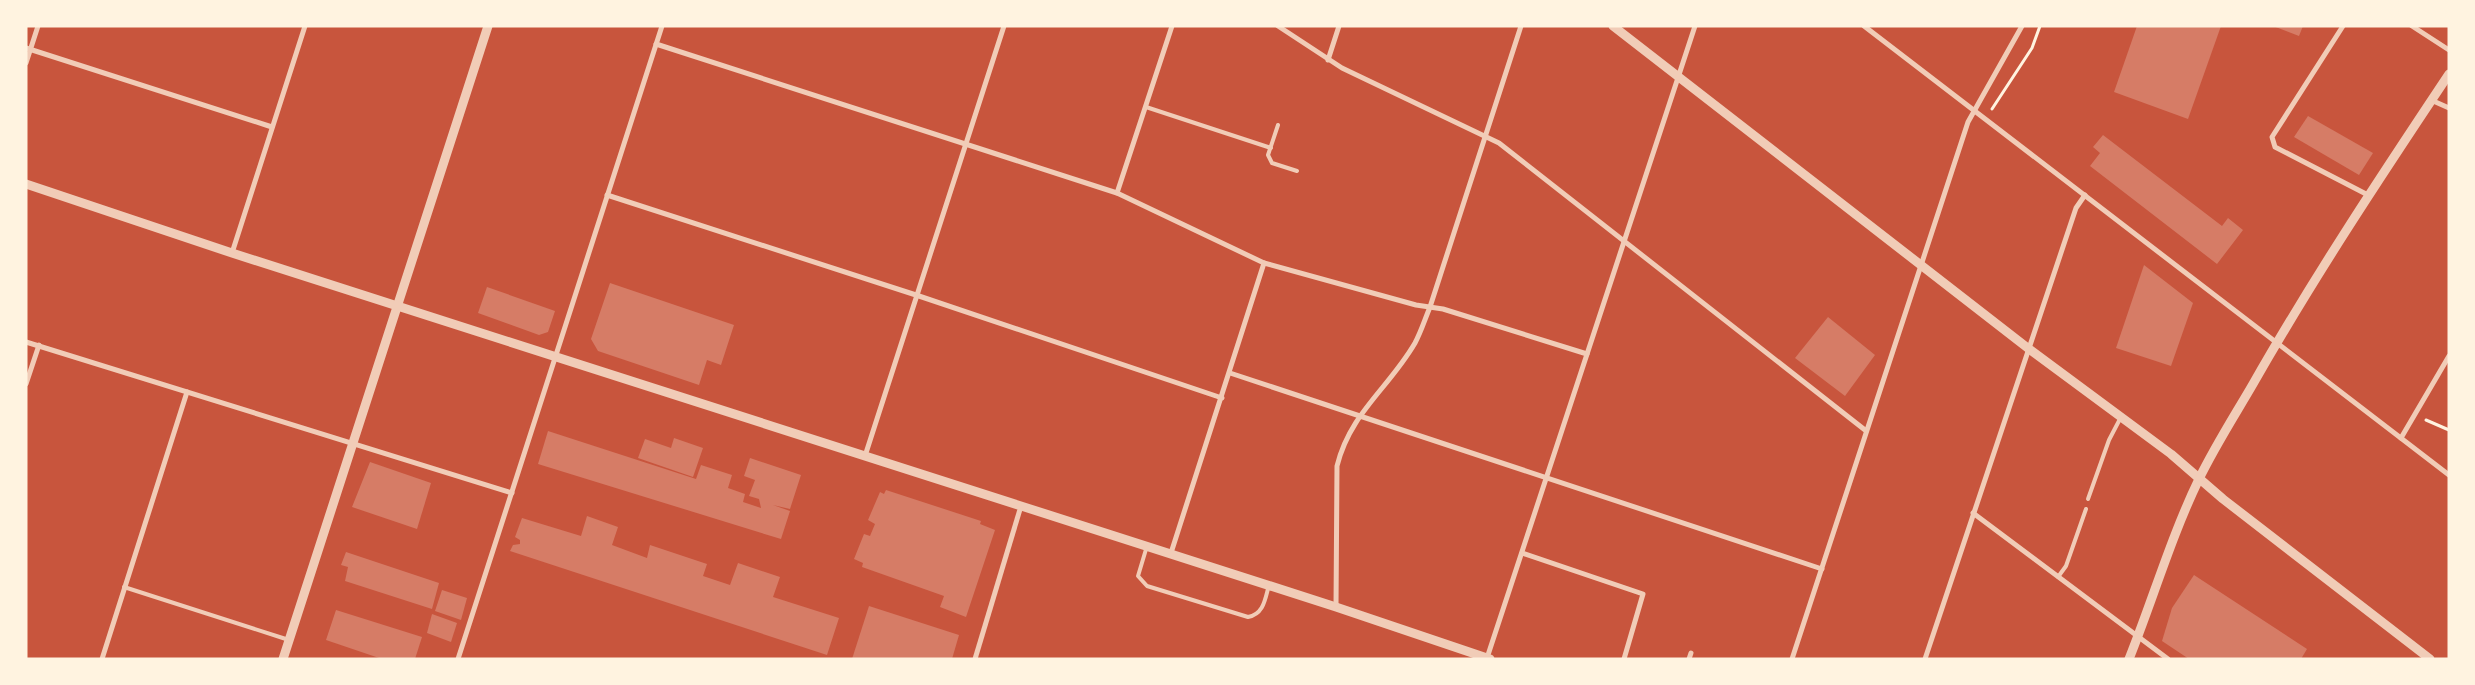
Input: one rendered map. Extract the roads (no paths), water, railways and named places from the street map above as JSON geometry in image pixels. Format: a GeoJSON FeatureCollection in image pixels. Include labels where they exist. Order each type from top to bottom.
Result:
{"type":"FeatureCollection","features":[{"type":"Feature","properties":{"kind":"street"},"geometry":{"type":"LineString","coordinates":[[26,63],[28,48],[38,26]]}},
{"type":"Feature","properties":{"kind":"street"},"geometry":{"type":"LineString","coordinates":[[232,253],[305,26]]}},
{"type":"Feature","properties":{"kind":"street"},"geometry":{"type":"LineString","coordinates":[[283,659],[399,306],[488,26]]}},
{"type":"Feature","properties":{"kind":"street"},"geometry":{"type":"LineString","coordinates":[[458,659],[662,26]]}},
{"type":"Feature","properties":{"kind":"street"},"geometry":{"type":"LineString","coordinates":[[865,456],[1004,26]]}},
{"type":"Feature","properties":{"kind":"street"},"geometry":{"type":"LineString","coordinates":[[1117,193],[1172,26]]}},
{"type":"Feature","properties":{"kind":"street"},"geometry":{"type":"LineString","coordinates":[[1278,26],[1342,68],[1499,143],[1865,430]]}},
{"type":"Feature","properties":{"kind":"street"},"geometry":{"type":"LineString","coordinates":[[1328,60],[1339,26]]}},
{"type":"Feature","properties":{"kind":"street"},"geometry":{"type":"LineString","coordinates":[[1336,607],[1337,466],[1342,448],[1359,416],[1416,342],[1430,308],[1520,26]]}},
{"type":"Feature","properties":{"kind":"street"},"geometry":{"type":"LineString","coordinates":[[1613,26],[2029,349],[2171,454],[2199,479],[2430,659]]}},
{"type":"Feature","properties":{"kind":"street"},"geometry":{"type":"LineString","coordinates":[[26,184],[232,253],[1269,585],[1489,658],[1695,26]]}},
{"type":"Feature","properties":{"kind":"street"},"geometry":{"type":"LineString","coordinates":[[1864,26],[2449,475]]}},
{"type":"Feature","properties":{"kind":"street"},"geometry":{"type":"LineString","coordinates":[[1792,659],[1865,430],[1968,122],[1976,111],[2022,26]]}},
{"type":"Feature","properties":{"kind":"street"},"geometry":{"type":"LineString","coordinates":[[2343,26],[2272,137],[2275,147],[2368,195]]}},
{"type":"Feature","properties":{"kind":"street"},"geometry":{"type":"LineString","coordinates":[[2412,26],[2449,50]]}},
{"type":"Feature","properties":{"kind":"street"},"geometry":{"type":"LineString","coordinates":[[656,44],[1117,193],[1264,263],[1430,308],[1443,309],[1587,354]]}},
{"type":"Feature","properties":{"kind":"street"},"geometry":{"type":"LineString","coordinates":[[28,48],[272,128]]}},
{"type":"Feature","properties":{"kind":"street"},"geometry":{"type":"LineString","coordinates":[[2129,659],[2199,479],[2277,342],[2368,195],[2449,74]]}},
{"type":"Feature","properties":{"kind":"street"},"geometry":{"type":"LineString","coordinates":[[2431,100],[2449,108]]}},
{"type":"Feature","properties":{"kind":"street"},"geometry":{"type":"LineString","coordinates":[[607,195],[916,295],[1222,398]]}},
{"type":"Feature","properties":{"kind":"street"},"geometry":{"type":"LineString","coordinates":[[1925,659],[2076,208],[2085,196]]}},
{"type":"Feature","properties":{"kind":"street"},"geometry":{"type":"LineString","coordinates":[[1171,554],[1264,263]]}},
{"type":"Feature","properties":{"kind":"street"},"geometry":{"type":"LineString","coordinates":[[26,342],[512,493]]}},
{"type":"Feature","properties":{"kind":"street"},"geometry":{"type":"LineString","coordinates":[[26,384],[39,346]]}},
{"type":"Feature","properties":{"kind":"street"},"geometry":{"type":"LineString","coordinates":[[2401,438],[2449,356]]}},
{"type":"Feature","properties":{"kind":"street"},"geometry":{"type":"LineString","coordinates":[[1230,373],[1822,569]]}},
{"type":"Feature","properties":{"kind":"street"},"geometry":{"type":"LineString","coordinates":[[102,659],[187,392]]}},
{"type":"Feature","properties":{"kind":"street"},"geometry":{"type":"LineString","coordinates":[[975,659],[1021,506]]}},
{"type":"Feature","properties":{"kind":"street"},"geometry":{"type":"LineString","coordinates":[[1973,513],[2168,659]]}},
{"type":"Feature","properties":{"kind":"street"},"geometry":{"type":"LineString","coordinates":[[1522,553],[1643,594],[1624,659]]}},
{"type":"Feature","properties":{"kind":"lane"},"geometry":{"type":"LineString","coordinates":[[1146,107],[1271,148]]}},
{"type":"Feature","properties":{"kind":"lane"},"geometry":{"type":"LineString","coordinates":[[1278,124],[1268,155],[1272,163],[1297,171]]}},
{"type":"Feature","properties":{"kind":"lane"},"geometry":{"type":"LineString","coordinates":[[2088,499],[2109,440],[2121,417]]}},
{"type":"Feature","properties":{"kind":"lane"},"geometry":{"type":"LineString","coordinates":[[2058,576],[2066,566],[2086,510]]}},
{"type":"Feature","properties":{"kind":"lane"},"geometry":{"type":"LineString","coordinates":[[1147,546],[1138,576],[1147,586],[1248,617],[1256,616],[1261,611],[1269,585]]}},
{"type":"Feature","properties":{"kind":"lane"},"geometry":{"type":"LineString","coordinates":[[124,587],[289,640]]}}]}
